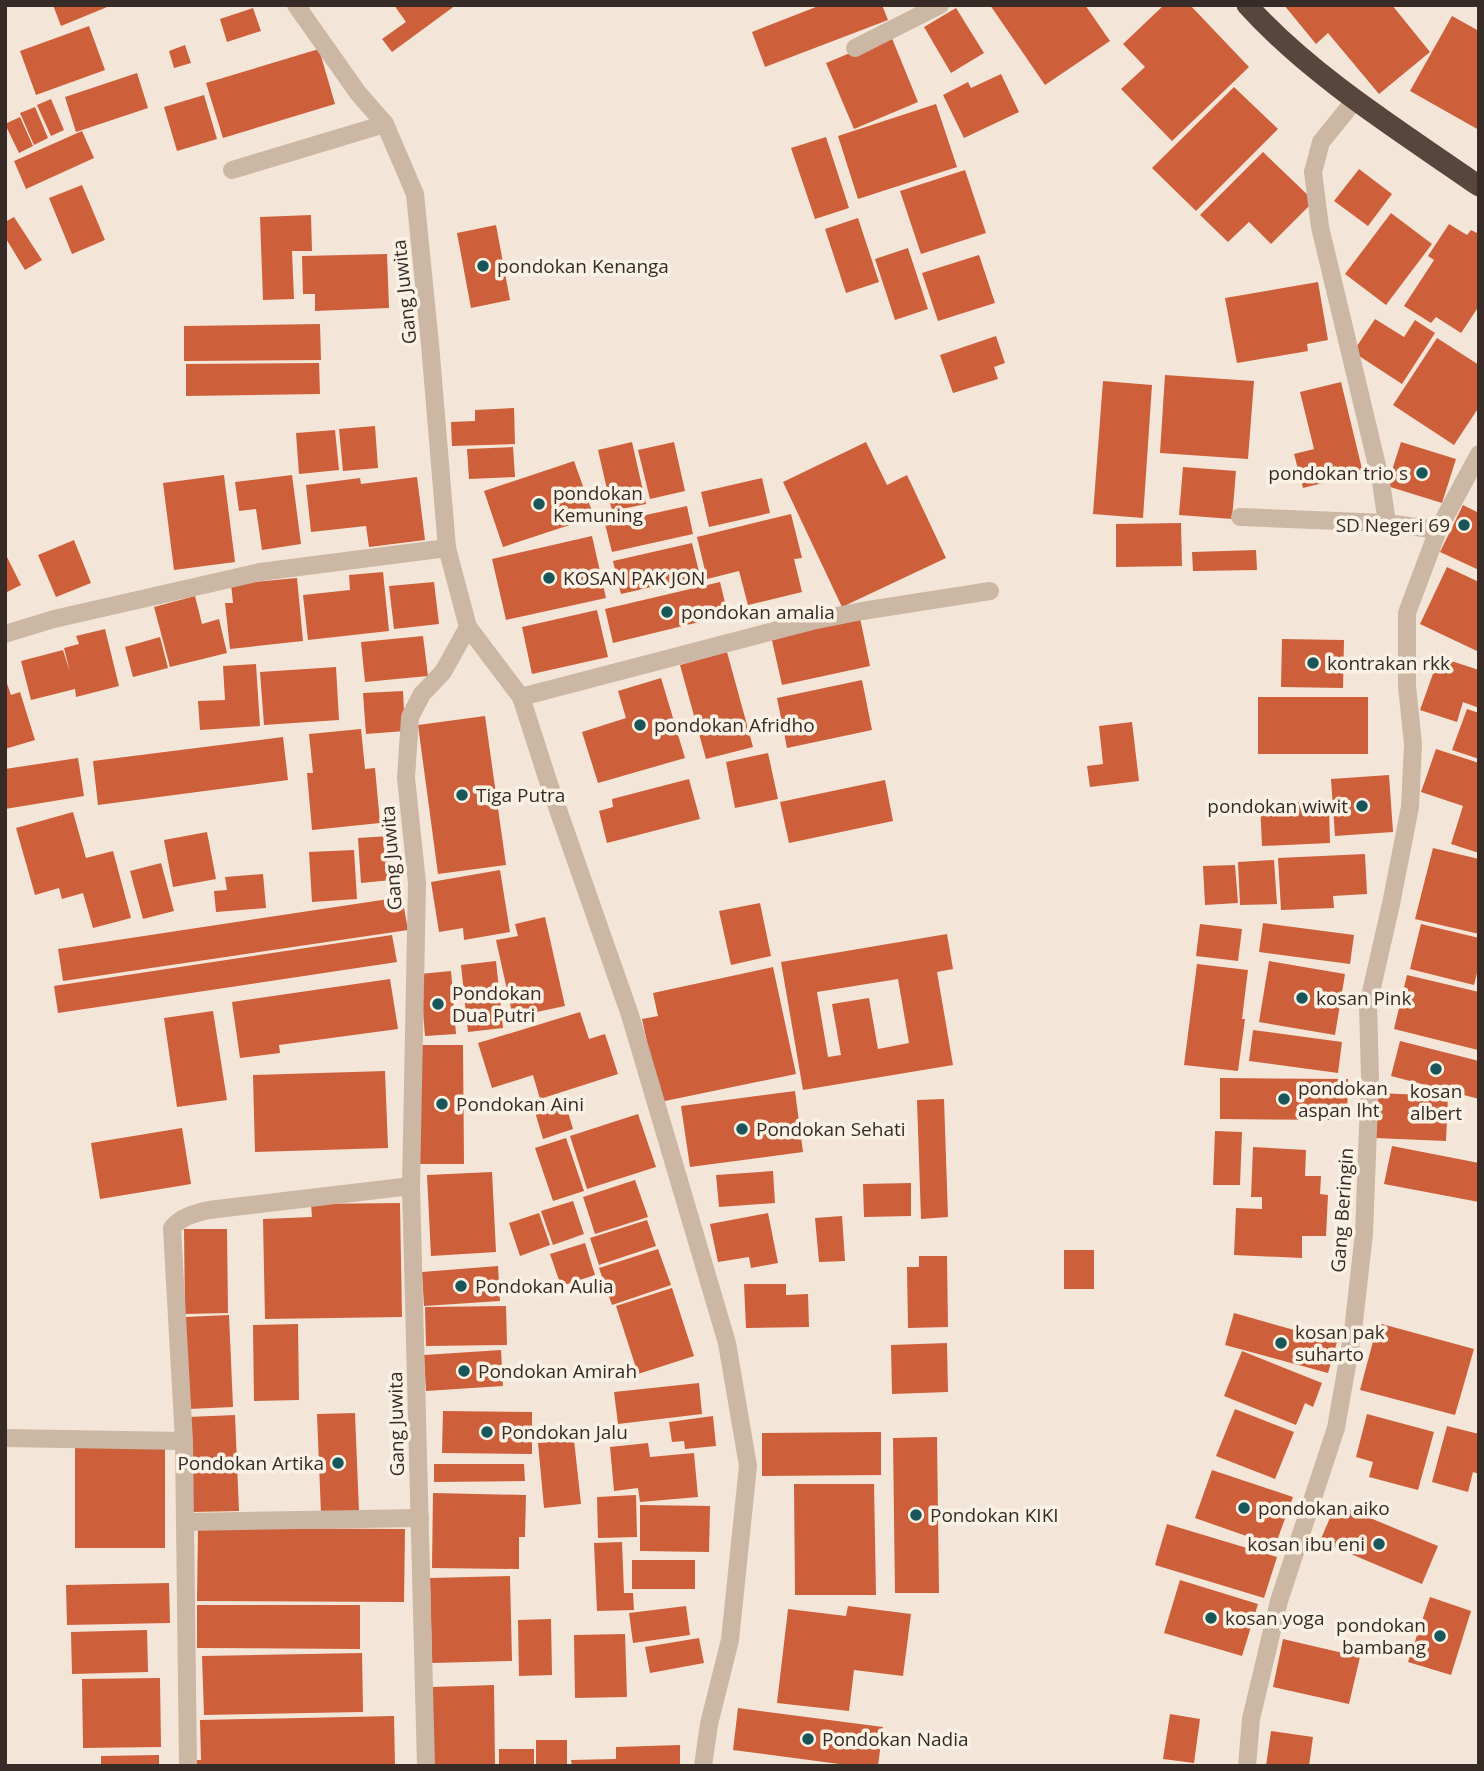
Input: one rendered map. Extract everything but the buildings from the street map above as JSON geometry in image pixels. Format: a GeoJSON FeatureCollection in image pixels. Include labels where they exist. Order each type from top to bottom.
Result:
{"type":"FeatureCollection","features":[{"type":"Feature","properties":{"kind":"highway"},"geometry":{"type":"LineString","coordinates":[[1247,5],[1264,24],[1355,100],[1479,186]]}},
{"type":"Feature","properties":{"kind":"street","name":"Gang Juwita"},"geometry":{"type":"LineString","coordinates":[[296,5],[358,93],[385,124],[415,194],[447,548],[468,627],[443,672],[422,694],[410,717],[407,778],[417,883],[411,1186],[426,1766]]}},
{"type":"Feature","properties":{"kind":"street"},"geometry":{"type":"LineString","coordinates":[[855,48],[940,5]]}},
{"type":"Feature","properties":{"kind":"street"},"geometry":{"type":"LineString","coordinates":[[1355,100],[1321,142],[1313,172],[1320,227],[1381,482],[1387,523]]}},
{"type":"Feature","properties":{"kind":"street"},"geometry":{"type":"LineString","coordinates":[[232,170],[385,124]]}},
{"type":"Feature","properties":{"kind":"street","name":"Gang Beringin"},"geometry":{"type":"LineString","coordinates":[[1247,1766],[1251,1719],[1279,1601],[1336,1428],[1353,1331],[1364,1233],[1370,1077],[1368,1005],[1410,807],[1413,744],[1407,687],[1407,613],[1438,530],[1479,454]]}},
{"type":"Feature","properties":{"kind":"street"},"geometry":{"type":"LineString","coordinates":[[1240,516],[1387,523],[1438,530]]}},
{"type":"Feature","properties":{"kind":"street"},"geometry":{"type":"LineString","coordinates":[[5,634],[54,619],[260,572],[447,548]]}},
{"type":"Feature","properties":{"kind":"street"},"geometry":{"type":"LineString","coordinates":[[521,697],[812,621],[990,591]]}},
{"type":"Feature","properties":{"kind":"street"},"geometry":{"type":"LineString","coordinates":[[468,627],[521,697],[548,784],[630,1015],[727,1343],[748,1466],[730,1640],[709,1724],[703,1766]]}},
{"type":"Feature","properties":{"kind":"street"},"geometry":{"type":"LineString","coordinates":[[188,1766],[184,1441],[172,1228],[176,1223],[209,1210],[411,1186]]}},
{"type":"Feature","properties":{"kind":"street"},"geometry":{"type":"LineString","coordinates":[[5,1438],[184,1441]]}},
{"type":"Feature","properties":{"kind":"street"},"geometry":{"type":"LineString","coordinates":[[185,1522],[420,1518]]}},
{"type":"Feature","properties":{"kind":"place","name":"pondokan Kenanga"},"geometry":{"type":"Point","coordinates":[483,266]}},
{"type":"Feature","properties":{"kind":"place","name":"pondokan trio s"},"geometry":{"type":"Point","coordinates":[1422,473]}},
{"type":"Feature","properties":{"kind":"place","name":"pondokan Kemuning"},"geometry":{"type":"Point","coordinates":[539,504]}},
{"type":"Feature","properties":{"kind":"place","name":"SD Negeri 69"},"geometry":{"type":"Point","coordinates":[1464,525]}},
{"type":"Feature","properties":{"kind":"place","name":"KOSAN PAK JON"},"geometry":{"type":"Point","coordinates":[549,578]}},
{"type":"Feature","properties":{"kind":"place","name":"pondokan amalia"},"geometry":{"type":"Point","coordinates":[667,612]}},
{"type":"Feature","properties":{"kind":"place","name":"kontrakan rkk"},"geometry":{"type":"Point","coordinates":[1313,663]}},
{"type":"Feature","properties":{"kind":"place","name":"pondokan Afridho"},"geometry":{"type":"Point","coordinates":[640,725]}},
{"type":"Feature","properties":{"kind":"place","name":"Tiga Putra"},"geometry":{"type":"Point","coordinates":[462,795]}},
{"type":"Feature","properties":{"kind":"place","name":"pondokan wiwit"},"geometry":{"type":"Point","coordinates":[1362,806]}},
{"type":"Feature","properties":{"kind":"place","name":"kosan Pink"},"geometry":{"type":"Point","coordinates":[1302,998]}},
{"type":"Feature","properties":{"kind":"place","name":"Pondokan Dua Putri"},"geometry":{"type":"Point","coordinates":[438,1004]}},
{"type":"Feature","properties":{"kind":"place","name":"kosan albert"},"geometry":{"type":"Point","coordinates":[1436,1069]}},
{"type":"Feature","properties":{"kind":"place","name":"pondokan aspan lht"},"geometry":{"type":"Point","coordinates":[1284,1099]}},
{"type":"Feature","properties":{"kind":"place","name":"Pondokan Aini"},"geometry":{"type":"Point","coordinates":[442,1104]}},
{"type":"Feature","properties":{"kind":"place","name":"Pondokan Sehati"},"geometry":{"type":"Point","coordinates":[742,1129]}},
{"type":"Feature","properties":{"kind":"place","name":"Pondokan Aulia"},"geometry":{"type":"Point","coordinates":[461,1286]}},
{"type":"Feature","properties":{"kind":"place","name":"kosan pak suharto"},"geometry":{"type":"Point","coordinates":[1281,1343]}},
{"type":"Feature","properties":{"kind":"place","name":"Pondokan Amirah"},"geometry":{"type":"Point","coordinates":[464,1371]}},
{"type":"Feature","properties":{"kind":"place","name":"Pondokan Jalu"},"geometry":{"type":"Point","coordinates":[487,1432]}},
{"type":"Feature","properties":{"kind":"place","name":"Pondokan Artika"},"geometry":{"type":"Point","coordinates":[338,1463]}},
{"type":"Feature","properties":{"kind":"place","name":"pondokan aiko"},"geometry":{"type":"Point","coordinates":[1244,1508]}},
{"type":"Feature","properties":{"kind":"place","name":"Pondokan KIKI"},"geometry":{"type":"Point","coordinates":[916,1515]}},
{"type":"Feature","properties":{"kind":"place","name":"kosan ibu eni"},"geometry":{"type":"Point","coordinates":[1379,1544]}},
{"type":"Feature","properties":{"kind":"place","name":"kosan yoga"},"geometry":{"type":"Point","coordinates":[1211,1618]}},
{"type":"Feature","properties":{"kind":"place","name":"pondokan bambang"},"geometry":{"type":"Point","coordinates":[1440,1636]}},
{"type":"Feature","properties":{"kind":"place","name":"Pondokan Nadia"},"geometry":{"type":"Point","coordinates":[808,1739]}}]}
